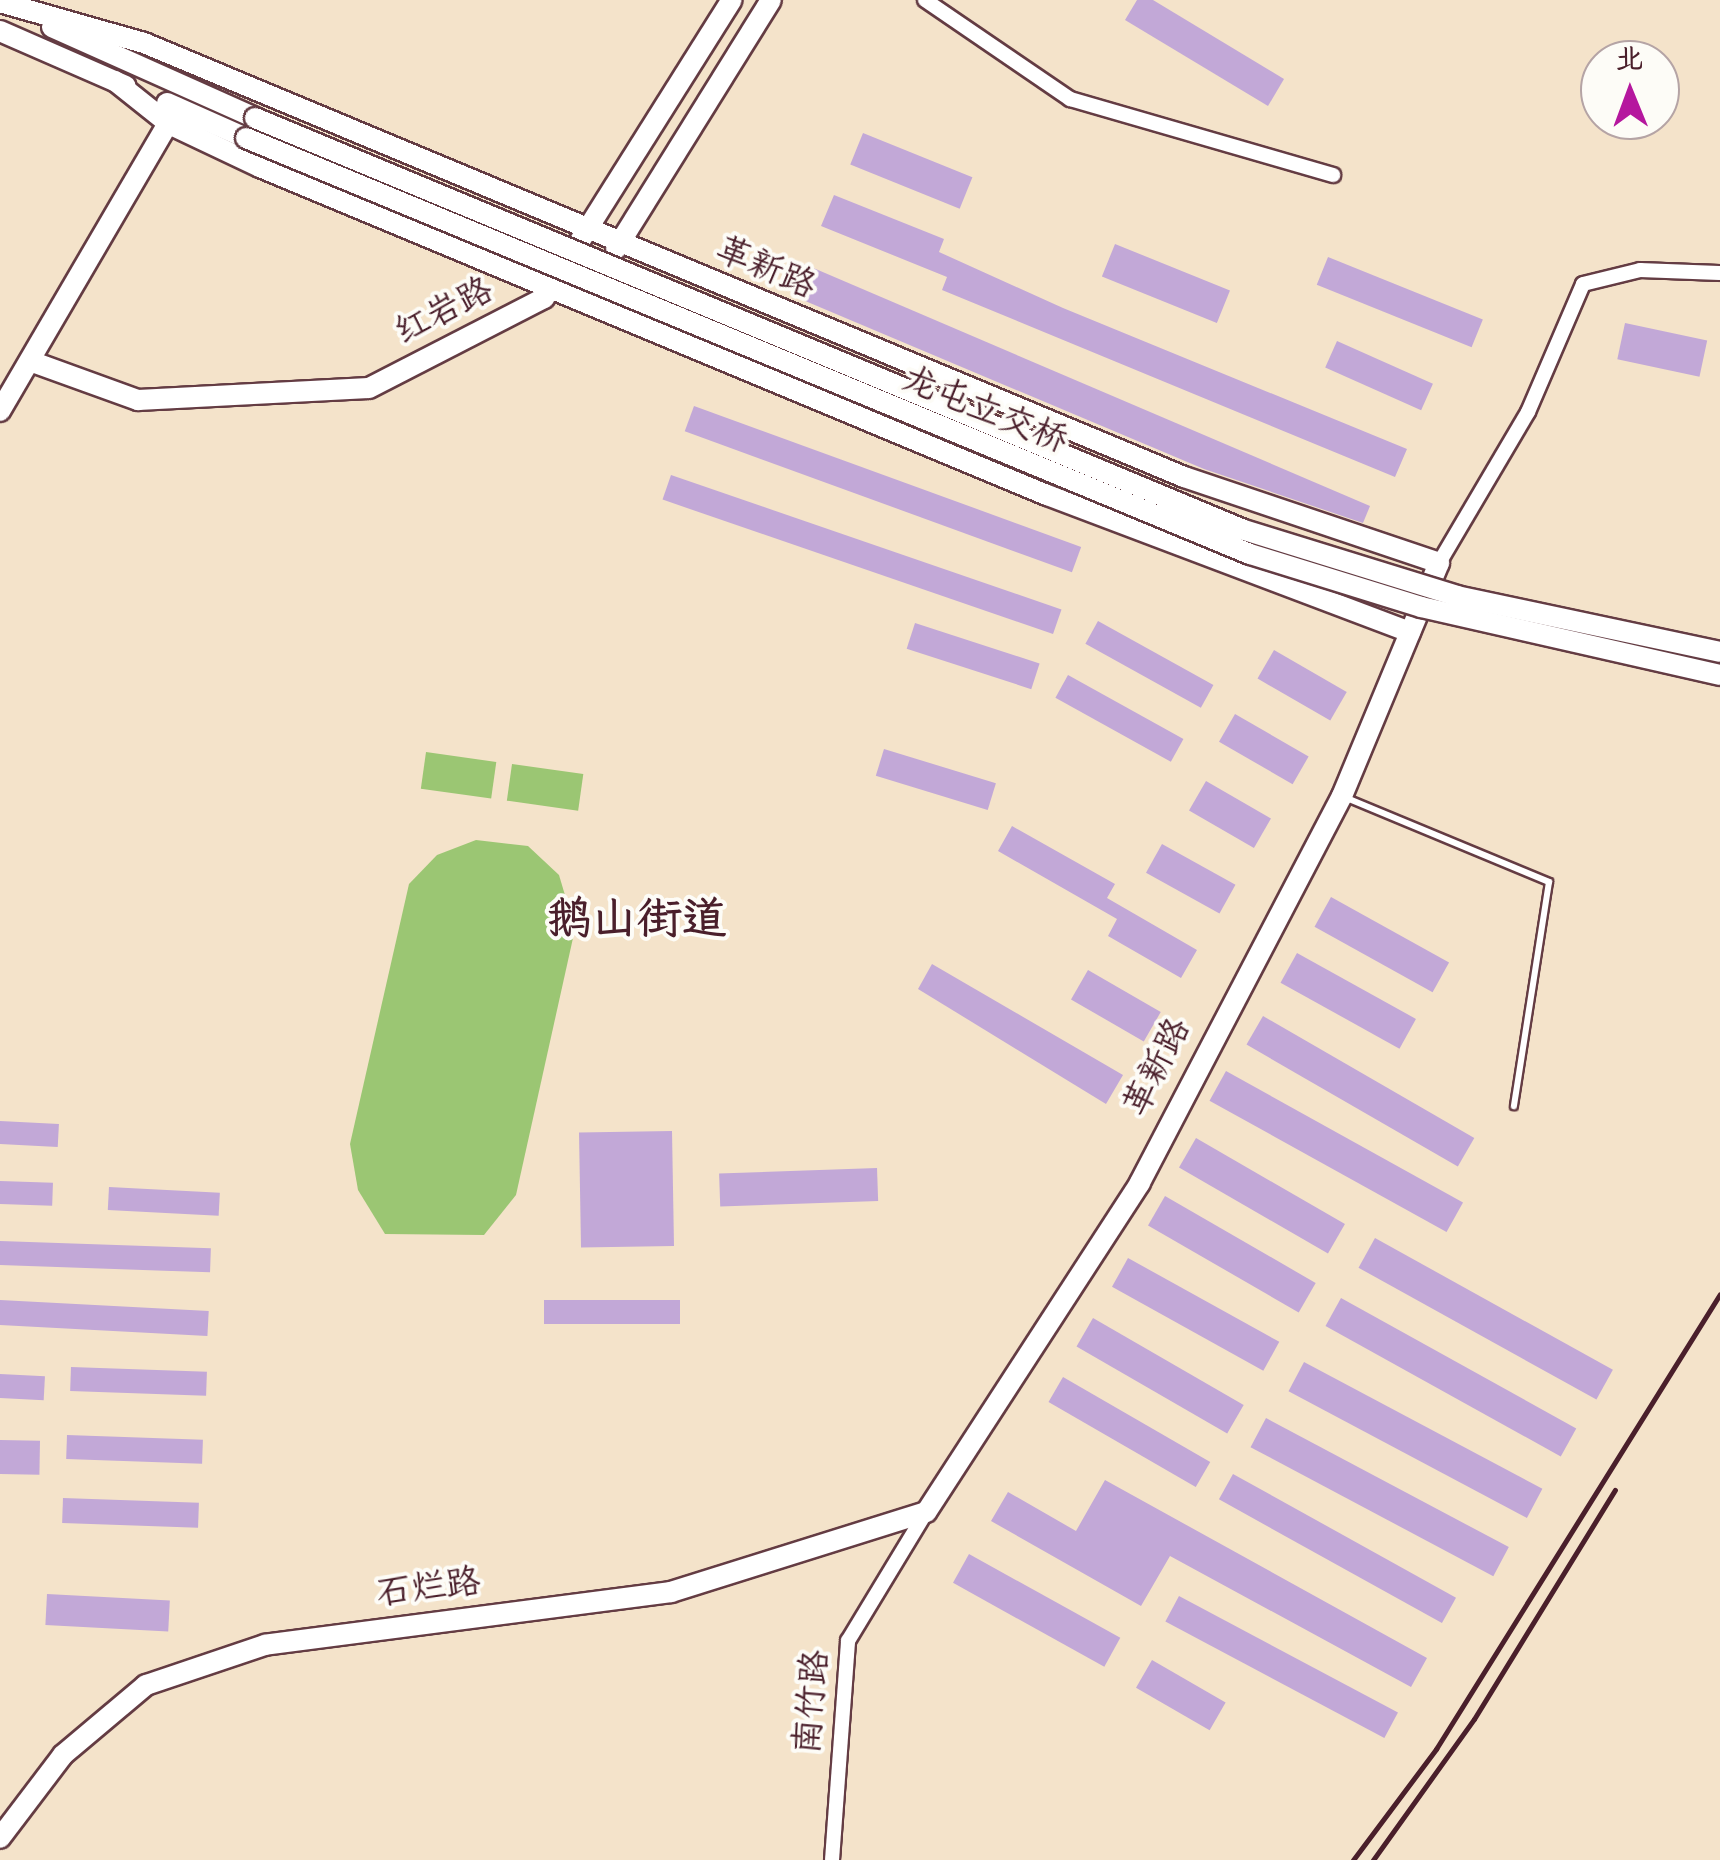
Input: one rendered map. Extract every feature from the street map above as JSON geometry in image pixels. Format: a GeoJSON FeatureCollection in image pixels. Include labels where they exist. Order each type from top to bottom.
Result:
{"type":"FeatureCollection","features":[{"type":"Feature","properties":{"kind":"street","name":"红岩路"},"geometry":{"type":"LineString","coordinates":[[30,361],[138,400],[368,388],[550,289],[732,0]]}},
{"type":"Feature","properties":{"kind":"street"},"geometry":{"type":"LineString","coordinates":[[550,289],[624,244],[771,0]]}},
{"type":"Feature","properties":{"kind":"street"},"geometry":{"type":"LineString","coordinates":[[924,0],[1070,99],[1333,175]]}},
{"type":"Feature","properties":{"kind":"street","name":"革新路"},"geometry":{"type":"LineString","coordinates":[[0,3],[144,43],[1184,477],[1439,563],[1342,796],[1140,1183],[926,1512]]}},
{"type":"Feature","properties":{"kind":"street","name":"革新路"},"geometry":{"type":"LineString","coordinates":[[0,3],[256,118]]}},
{"type":"Feature","properties":{"kind":"street"},"geometry":{"type":"LineString","coordinates":[[0,31],[115,81],[173,116],[550,289],[1047,495],[1410,632]]}},
{"type":"Feature","properties":{"kind":"street"},"geometry":{"type":"LineString","coordinates":[[0,412],[173,116]]}},
{"type":"Feature","properties":{"kind":"street","name":"龙屯立交桥"},"geometry":{"type":"LineString","coordinates":[[173,116],[246,138],[1250,554],[1422,607],[1720,675]]}},
{"type":"Feature","properties":{"kind":"street","name":"龙屯立交桥"},"geometry":{"type":"LineString","coordinates":[[256,118],[1244,530],[1457,596],[1720,652]]}},
{"type":"Feature","properties":{"kind":"street"},"geometry":{"type":"LineString","coordinates":[[1439,563],[1528,412],[1584,284],[1640,270],[1720,272]]}},
{"type":"Feature","properties":{"kind":"street","name":"石烂路"},"geometry":{"type":"LineString","coordinates":[[0,1838],[63,1755],[146,1685],[265,1646],[671,1592],[926,1512]]}},
{"type":"Feature","properties":{"kind":"street","name":"南竹路"},"geometry":{"type":"LineString","coordinates":[[832,1860],[848,1641],[926,1512]]}},
{"type":"Feature","properties":{"kind":"lane"},"geometry":{"type":"LineString","coordinates":[[1342,796],[1548,882],[1514,1106]]}},
{"type":"Feature","properties":{"kind":"green space"},"geometry":{"type":"Polygon","coordinates":[[[426,752],[496,762],[491,799],[421,789],[426,752]]]}},
{"type":"Feature","properties":{"kind":"green space"},"geometry":{"type":"Polygon","coordinates":[[[512,764],[583,774],[578,811],[507,801],[512,764]]]}},
{"type":"Feature","properties":{"kind":"green space"},"geometry":{"type":"Polygon","coordinates":[[[476,840],[528,846],[559,875],[575,929],[516,1195],[484,1235],[385,1234],[358,1190],[350,1144],[409,884],[437,855],[476,840]]]}},
{"type":"Feature","properties":{"kind":"building"},"geometry":{"type":"Polygon","coordinates":[[[1137,0],[1153,0],[1284,79],[1268,106],[1125,20],[1137,0]]]}},
{"type":"Feature","properties":{"kind":"building"},"geometry":{"type":"Polygon","coordinates":[[[863,133],[972,177],[960,209],[850,165],[863,133]]]}},
{"type":"Feature","properties":{"kind":"building"},"geometry":{"type":"Polygon","coordinates":[[[834,195],[944,239],[939,252],[1063,308],[1407,449],[1395,477],[942,290],[947,277],[821,226],[834,195]]]}},
{"type":"Feature","properties":{"kind":"building"},"geometry":{"type":"Polygon","coordinates":[[[1115,244],[1230,290],[1217,323],[1102,276],[1115,244]]]}},
{"type":"Feature","properties":{"kind":"building"},"geometry":{"type":"Polygon","coordinates":[[[1328,257],[1483,320],[1472,347],[1317,285],[1328,257]]]}},
{"type":"Feature","properties":{"kind":"building"},"geometry":{"type":"Polygon","coordinates":[[[804,264],[1370,506],[1363,523],[1204,469],[791,295],[804,264]]]}},
{"type":"Feature","properties":{"kind":"building"},"geometry":{"type":"Polygon","coordinates":[[[1625,323],[1707,340],[1699,377],[1617,359],[1625,323]]]}},
{"type":"Feature","properties":{"kind":"building"},"geometry":{"type":"Polygon","coordinates":[[[1337,341],[1433,384],[1421,410],[1325,367],[1337,341]]]}},
{"type":"Feature","properties":{"kind":"building"},"geometry":{"type":"Polygon","coordinates":[[[694,406],[1081,547],[1072,572],[685,431],[694,406]]]}},
{"type":"Feature","properties":{"kind":"building"},"geometry":{"type":"Polygon","coordinates":[[[671,475],[1061,609],[1053,634],[663,500],[671,475]]]}},
{"type":"Feature","properties":{"kind":"building"},"geometry":{"type":"Polygon","coordinates":[[[1098,621],[1213,685],[1201,708],[1085,644],[1098,621]]]}},
{"type":"Feature","properties":{"kind":"building"},"geometry":{"type":"Polygon","coordinates":[[[915,623],[1040,663],[1031,689],[907,649],[915,623]]]}},
{"type":"Feature","properties":{"kind":"building"},"geometry":{"type":"Polygon","coordinates":[[[1274,650],[1347,692],[1330,721],[1258,679],[1274,650]]]}},
{"type":"Feature","properties":{"kind":"building"},"geometry":{"type":"Polygon","coordinates":[[[1068,675],[1183,739],[1171,762],[1055,698],[1068,675]]]}},
{"type":"Feature","properties":{"kind":"building"},"geometry":{"type":"Polygon","coordinates":[[[1235,714],[1309,756],[1293,784],[1219,742],[1235,714]]]}},
{"type":"Feature","properties":{"kind":"building"},"geometry":{"type":"Polygon","coordinates":[[[884,749],[996,783],[988,810],[876,776],[884,749]]]}},
{"type":"Feature","properties":{"kind":"building"},"geometry":{"type":"Polygon","coordinates":[[[1206,781],[1271,818],[1254,848],[1189,810],[1206,781]]]}},
{"type":"Feature","properties":{"kind":"building"},"geometry":{"type":"Polygon","coordinates":[[[1012,826],[1115,884],[1107,898],[1197,950],[1181,978],[1108,936],[1117,919],[998,851],[1012,826]]]}},
{"type":"Feature","properties":{"kind":"building"},"geometry":{"type":"Polygon","coordinates":[[[1162,844],[1235,885],[1219,914],[1146,873],[1162,844]]]}},
{"type":"Feature","properties":{"kind":"building"},"geometry":{"type":"Polygon","coordinates":[[[1331,897],[1449,962],[1433,992],[1315,927],[1331,897]]]}},
{"type":"Feature","properties":{"kind":"building"},"geometry":{"type":"Polygon","coordinates":[[[1297,953],[1416,1019],[1399,1049],[1281,983],[1297,953]]]}},
{"type":"Feature","properties":{"kind":"building"},"geometry":{"type":"Polygon","coordinates":[[[932,964],[1123,1075],[1106,1104],[918,989],[932,964]]]}},
{"type":"Feature","properties":{"kind":"building"},"geometry":{"type":"Polygon","coordinates":[[[1088,970],[1161,1012],[1144,1041],[1071,999],[1088,970]]]}},
{"type":"Feature","properties":{"kind":"building"},"geometry":{"type":"Polygon","coordinates":[[[1263,1016],[1474,1138],[1458,1167],[1246,1045],[1263,1016]]]}},
{"type":"Feature","properties":{"kind":"building"},"geometry":{"type":"Polygon","coordinates":[[[1226,1071],[1463,1202],[1447,1232],[1210,1101],[1226,1071]]]}},
{"type":"Feature","properties":{"kind":"building"},"geometry":{"type":"Polygon","coordinates":[[[0,1121],[59,1124],[58,1147],[0,1144],[0,1121]]]}},
{"type":"Feature","properties":{"kind":"building"},"geometry":{"type":"Polygon","coordinates":[[[672,1131],[674,1246],[581,1248],[579,1133],[672,1131]]]}},
{"type":"Feature","properties":{"kind":"building"},"geometry":{"type":"Polygon","coordinates":[[[1196,1138],[1345,1224],[1328,1253],[1179,1167],[1196,1138]]]}},
{"type":"Feature","properties":{"kind":"building"},"geometry":{"type":"Polygon","coordinates":[[[877,1168],[878,1201],[720,1206],[719,1174],[877,1168]]]}},
{"type":"Feature","properties":{"kind":"building"},"geometry":{"type":"Polygon","coordinates":[[[0,1181],[53,1183],[52,1206],[0,1204],[0,1181]]]}},
{"type":"Feature","properties":{"kind":"building"},"geometry":{"type":"Polygon","coordinates":[[[109,1187],[220,1193],[219,1216],[108,1210],[109,1187]]]}},
{"type":"Feature","properties":{"kind":"building"},"geometry":{"type":"Polygon","coordinates":[[[1165,1196],[1316,1283],[1299,1312],[1148,1225],[1165,1196]]]}},
{"type":"Feature","properties":{"kind":"building"},"geometry":{"type":"Polygon","coordinates":[[[1375,1238],[1613,1370],[1596,1400],[1359,1268],[1375,1238]]]}},
{"type":"Feature","properties":{"kind":"building"},"geometry":{"type":"Polygon","coordinates":[[[0,1241],[211,1248],[210,1272],[0,1265],[0,1241]]]}},
{"type":"Feature","properties":{"kind":"building"},"geometry":{"type":"Polygon","coordinates":[[[1128,1258],[1279,1342],[1263,1371],[1112,1287],[1128,1258]]]}},
{"type":"Feature","properties":{"kind":"building"},"geometry":{"type":"Polygon","coordinates":[[[1341,1298],[1576,1428],[1561,1456],[1325,1326],[1341,1298]]]}},
{"type":"Feature","properties":{"kind":"building"},"geometry":{"type":"Polygon","coordinates":[[[0,1300],[209,1311],[207,1336],[0,1325],[0,1300]]]}},
{"type":"Feature","properties":{"kind":"building"},"geometry":{"type":"Polygon","coordinates":[[[544,1300],[680,1300],[680,1324],[544,1324],[544,1300]]]}},
{"type":"Feature","properties":{"kind":"building"},"geometry":{"type":"Polygon","coordinates":[[[1093,1318],[1244,1405],[1227,1434],[1076,1347],[1093,1318]]]}},
{"type":"Feature","properties":{"kind":"building"},"geometry":{"type":"Polygon","coordinates":[[[1304,1362],[1542,1489],[1527,1518],[1289,1391],[1304,1362]]]}},
{"type":"Feature","properties":{"kind":"building"},"geometry":{"type":"Polygon","coordinates":[[[71,1367],[207,1372],[206,1396],[70,1391],[71,1367]]]}},
{"type":"Feature","properties":{"kind":"building"},"geometry":{"type":"Polygon","coordinates":[[[0,1374],[45,1376],[44,1400],[0,1398],[0,1374]]]}},
{"type":"Feature","properties":{"kind":"building"},"geometry":{"type":"Polygon","coordinates":[[[1063,1377],[1210,1462],[1196,1487],[1048,1402],[1063,1377]]]}},
{"type":"Feature","properties":{"kind":"building"},"geometry":{"type":"Polygon","coordinates":[[[1266,1418],[1509,1547],[1493,1576],[1251,1447],[1266,1418]]]}},
{"type":"Feature","properties":{"kind":"building"},"geometry":{"type":"Polygon","coordinates":[[[67,1435],[203,1440],[202,1464],[66,1459],[67,1435]]]}},
{"type":"Feature","properties":{"kind":"building"},"geometry":{"type":"Polygon","coordinates":[[[0,1440],[40,1441],[39,1475],[0,1474],[0,1440]]]}},
{"type":"Feature","properties":{"kind":"building"},"geometry":{"type":"Polygon","coordinates":[[[1233,1474],[1456,1598],[1442,1623],[1219,1499],[1233,1474]]]}},
{"type":"Feature","properties":{"kind":"building"},"geometry":{"type":"Polygon","coordinates":[[[1105,1480],[1427,1658],[1411,1687],[1170,1556],[1141,1606],[991,1521],[1008,1492],[1076,1531],[1105,1480]]]}},
{"type":"Feature","properties":{"kind":"building"},"geometry":{"type":"Polygon","coordinates":[[[63,1498],[199,1503],[198,1528],[62,1523],[63,1498]]]}},
{"type":"Feature","properties":{"kind":"building"},"geometry":{"type":"Polygon","coordinates":[[[969,1554],[1120,1638],[1104,1667],[953,1583],[969,1554]]]}},
{"type":"Feature","properties":{"kind":"building"},"geometry":{"type":"Polygon","coordinates":[[[47,1594],[170,1600],[168,1631],[45,1625],[47,1594]]]}},
{"type":"Feature","properties":{"kind":"building"},"geometry":{"type":"Polygon","coordinates":[[[1179,1596],[1398,1712],[1384,1738],[1165,1622],[1179,1596]]]}},
{"type":"Feature","properties":{"kind":"building"},"geometry":{"type":"Polygon","coordinates":[[[1152,1660],[1226,1702],[1210,1730],[1136,1688],[1152,1660]]]}},
{"type":"Feature","properties":{"kind":"railway"},"geometry":{"type":"LineString","coordinates":[[1353,1860],[1436,1749],[1720,1294]]}},
{"type":"Feature","properties":{"kind":"railway"},"geometry":{"type":"LineString","coordinates":[[1373,1860],[1474,1719],[1615,1490]]}},
{"type":"Feature","properties":{"kind":"district","name":"鹅山街道"},"geometry":{"type":"Point","coordinates":[637,923]}}]}
